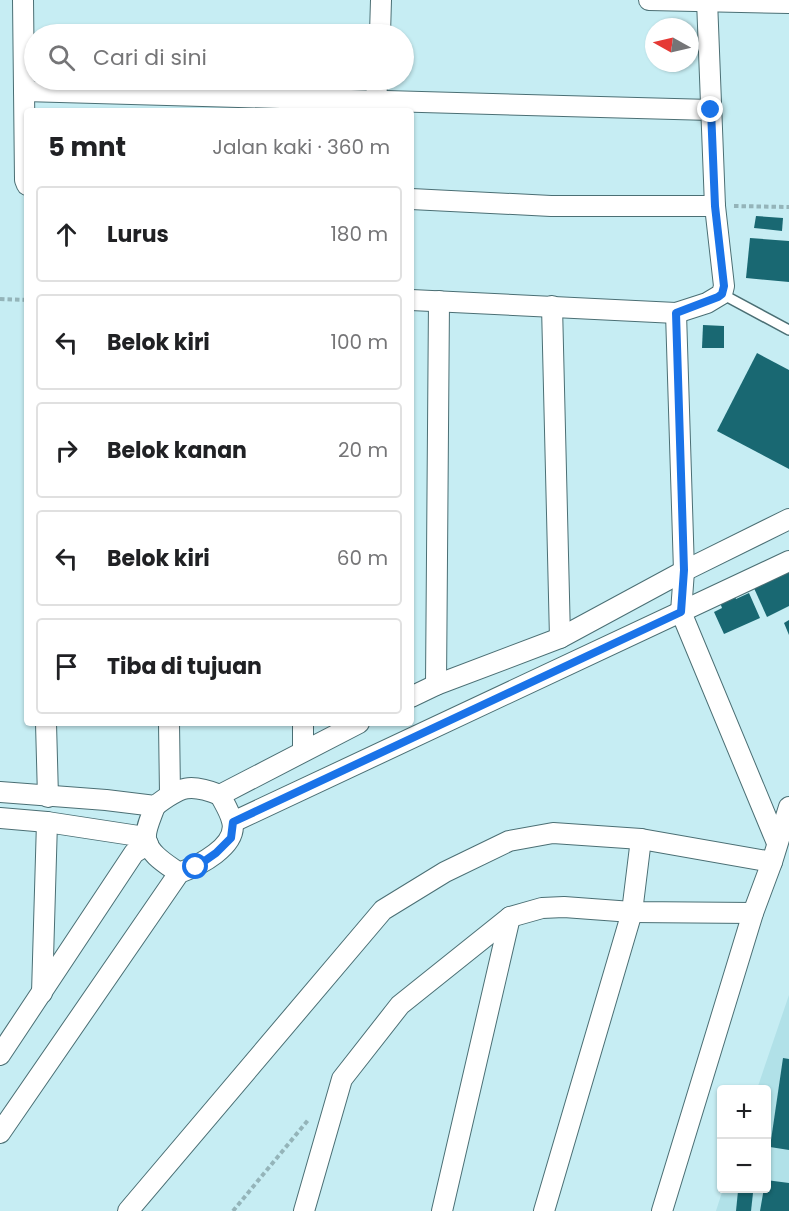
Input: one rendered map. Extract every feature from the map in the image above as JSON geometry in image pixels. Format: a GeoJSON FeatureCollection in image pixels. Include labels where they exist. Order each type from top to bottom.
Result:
{"type":"FeatureCollection","features":[{"type":"Feature","properties":{"kind":"street"},"geometry":{"type":"LineString","coordinates":[[23,0],[24,108]]}},
{"type":"Feature","properties":{"kind":"street"},"geometry":{"type":"LineString","coordinates":[[380,24],[381,0]]}},
{"type":"Feature","properties":{"kind":"street"},"geometry":{"type":"LineString","coordinates":[[649,0],[789,3]]}},
{"type":"Feature","properties":{"kind":"street"},"geometry":{"type":"LineString","coordinates":[[414,300],[676,313],[707,303],[722,294],[724,286],[715,206],[707,1]]}},
{"type":"Feature","properties":{"kind":"street"},"geometry":{"type":"LineString","coordinates":[[376,106],[377,90]]}},
{"type":"Feature","properties":{"kind":"street"},"geometry":{"type":"LineString","coordinates":[[24,91],[376,106],[711,110]]}},
{"type":"Feature","properties":{"kind":"street"},"geometry":{"type":"LineString","coordinates":[[414,199],[551,206],[715,206]]}},
{"type":"Feature","properties":{"kind":"street"},"geometry":{"type":"LineString","coordinates":[[436,685],[439,301]]}},
{"type":"Feature","properties":{"kind":"street"},"geometry":{"type":"LineString","coordinates":[[552,306],[560,638]]}},
{"type":"Feature","properties":{"kind":"street"},"geometry":{"type":"LineString","coordinates":[[676,313],[684,570],[681,612],[774,852]]}},
{"type":"Feature","properties":{"kind":"street"},"geometry":{"type":"LineString","coordinates":[[414,696],[560,638],[684,570],[789,519]]}},
{"type":"Feature","properties":{"kind":"street"},"geometry":{"type":"LineString","coordinates":[[233,822],[789,561]]}},
{"type":"Feature","properties":{"kind":"street"},"geometry":{"type":"LineString","coordinates":[[46,726],[48,797]]}},
{"type":"Feature","properties":{"kind":"street"},"geometry":{"type":"LineString","coordinates":[[0,1055],[134,853],[146,840],[163,800],[169,726]]}},
{"type":"Feature","properties":{"kind":"street"},"geometry":{"type":"LineString","coordinates":[[303,726],[303,751]]}},
{"type":"Feature","properties":{"kind":"street"},"geometry":{"type":"LineString","coordinates":[[220,795],[353,726]]}},
{"type":"Feature","properties":{"kind":"street"},"geometry":{"type":"LineString","coordinates":[[0,792],[106,800],[163,800],[185,788],[202,788],[220,795],[233,822],[231,838],[216,853],[196,867],[179,873],[0,1132]]}},
{"type":"Feature","properties":{"kind":"street"},"geometry":{"type":"LineString","coordinates":[[662,1211],[753,913],[789,807]]}},
{"type":"Feature","properties":{"kind":"street"},"geometry":{"type":"LineString","coordinates":[[0,818],[47,822],[146,840],[156,856],[179,873]]}},
{"type":"Feature","properties":{"kind":"street"},"geometry":{"type":"LineString","coordinates":[[42,993],[47,822]]}},
{"type":"Feature","properties":{"kind":"street"},"geometry":{"type":"LineString","coordinates":[[128,1211],[382,910],[445,872],[509,841],[553,833],[774,852]]}},
{"type":"Feature","properties":{"kind":"street"},"geometry":{"type":"LineString","coordinates":[[543,1211],[632,912],[640,839]]}},
{"type":"Feature","properties":{"kind":"street"},"geometry":{"type":"LineString","coordinates":[[304,1211],[342,1078],[400,1005],[510,917],[542,908],[564,907],[632,912],[753,913]]}},
{"type":"Feature","properties":{"kind":"street"},"geometry":{"type":"LineString","coordinates":[[442,1211],[510,917]]}},
{"type":"Feature","properties":{"kind":"lane"},"geometry":{"type":"LineString","coordinates":[[722,294],[789,330]]}},
{"type":"Feature","properties":{"kind":"path"},"geometry":{"type":"LineString","coordinates":[[715,206],[789,207]]}},
{"type":"Feature","properties":{"kind":"path"},"geometry":{"type":"LineString","coordinates":[[0,299],[24,300]]}},
{"type":"Feature","properties":{"kind":"path"},"geometry":{"type":"LineString","coordinates":[[233,1211],[313,1114]]}},
{"type":"Feature","properties":{"kind":"shaded area"},"geometry":{"type":"Polygon","coordinates":[[[789,995],[789,1211],[716,1211],[722,1193],[771,1193],[771,1085],[758,1085],[789,995]]]}},
{"type":"Feature","properties":{"kind":"building"},"geometry":{"type":"Polygon","coordinates":[[[756,216],[783,218],[782,231],[754,228],[756,216]]]}},
{"type":"Feature","properties":{"kind":"building"},"geometry":{"type":"Polygon","coordinates":[[[750,238],[789,241],[789,282],[746,278],[750,238]]]}},
{"type":"Feature","properties":{"kind":"building"},"geometry":{"type":"Polygon","coordinates":[[[703,325],[724,326],[724,348],[702,348],[703,325]]]}},
{"type":"Feature","properties":{"kind":"building"},"geometry":{"type":"Polygon","coordinates":[[[757,353],[789,370],[789,469],[717,431],[757,353]]]}},
{"type":"Feature","properties":{"kind":"building"},"geometry":{"type":"Polygon","coordinates":[[[789,570],[789,606],[767,617],[753,586],[789,570]]]}},
{"type":"Feature","properties":{"kind":"building"},"geometry":{"type":"Polygon","coordinates":[[[733,591],[736,599],[749,593],[760,618],[724,634],[714,612],[722,608],[718,597],[733,591]]]}},
{"type":"Feature","properties":{"kind":"building"},"geometry":{"type":"Polygon","coordinates":[[[789,620],[789,635],[784,623],[789,620]]]}},
{"type":"Feature","properties":{"kind":"building"},"geometry":{"type":"Polygon","coordinates":[[[783,1058],[789,1059],[789,1150],[771,1147],[783,1058]]]}},
{"type":"Feature","properties":{"kind":"building"},"geometry":{"type":"Polygon","coordinates":[[[771,1181],[789,1183],[789,1211],[760,1211],[763,1193],[771,1193],[771,1181]]]}},
{"type":"Feature","properties":{"kind":"building"},"geometry":{"type":"Polygon","coordinates":[[[738,1193],[753,1193],[751,1211],[736,1211],[738,1193]]]}},
{"type":"Feature","properties":{"kind":"route"},"geometry":{"type":"LineString","coordinates":[[196,867],[216,853],[231,838],[233,822],[681,612],[684,570],[676,313],[718,297],[722,294],[724,286],[715,206],[711,110]]}}]}
